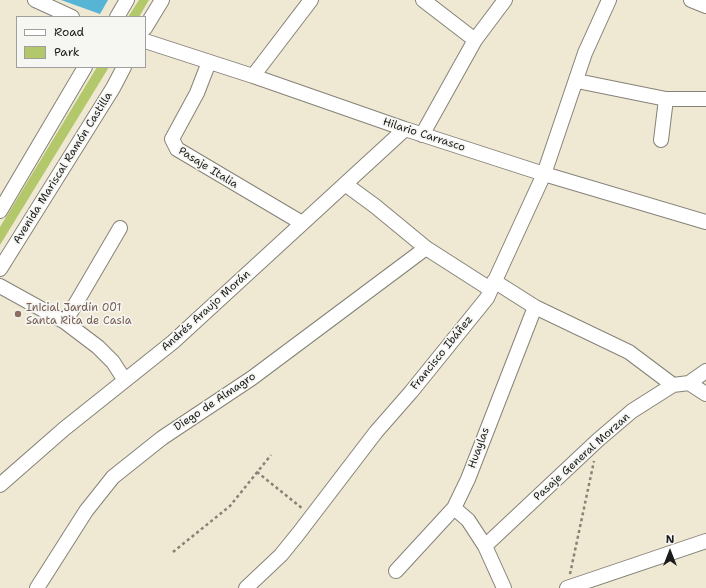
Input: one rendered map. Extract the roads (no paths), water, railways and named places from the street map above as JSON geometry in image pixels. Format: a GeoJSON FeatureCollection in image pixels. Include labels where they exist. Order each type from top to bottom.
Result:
{"type":"FeatureCollection","features":[{"type":"Feature","properties":{"kind":"street"},"geometry":{"type":"LineString","coordinates":[[35,0],[70,16]]}},
{"type":"Feature","properties":{"kind":"street"},"geometry":{"type":"LineString","coordinates":[[118,16],[127,0]]}},
{"type":"Feature","properties":{"kind":"street"},"geometry":{"type":"LineString","coordinates":[[146,26],[162,0]]}},
{"type":"Feature","properties":{"kind":"street"},"geometry":{"type":"LineString","coordinates":[[253,76],[311,0]]}},
{"type":"Feature","properties":{"kind":"street"},"geometry":{"type":"LineString","coordinates":[[423,0],[475,40]]}},
{"type":"Feature","properties":{"kind":"street"},"geometry":{"type":"LineString","coordinates":[[422,135],[475,40],[505,0]]}},
{"type":"Feature","properties":{"kind":"street","name":"Francisco Ibáñez"},"geometry":{"type":"LineString","coordinates":[[246,588],[281,555],[376,432],[411,392],[487,298],[544,174],[577,81],[585,53],[609,0]]}},
{"type":"Feature","properties":{"kind":"street"},"geometry":{"type":"LineString","coordinates":[[691,0],[706,6]]}},
{"type":"Feature","properties":{"kind":"street","name":"Hilario Carrasco"},"geometry":{"type":"LineString","coordinates":[[146,41],[253,76],[422,135],[544,174],[706,222]]}},
{"type":"Feature","properties":{"kind":"street","name":"Pasaje Italia"},"geometry":{"type":"LineString","coordinates":[[210,62],[197,93],[172,139],[176,150],[302,223]]}},
{"type":"Feature","properties":{"kind":"street"},"geometry":{"type":"LineString","coordinates":[[0,211],[84,68]]}},
{"type":"Feature","properties":{"kind":"street","name":"Avenida Mariscal Ramón Castilla"},"geometry":{"type":"LineString","coordinates":[[0,269],[113,88],[123,68]]}},
{"type":"Feature","properties":{"kind":"street"},"geometry":{"type":"LineString","coordinates":[[577,81],[666,99],[706,99]]}},
{"type":"Feature","properties":{"kind":"street"},"geometry":{"type":"LineString","coordinates":[[661,140],[666,99]]}},
{"type":"Feature","properties":{"kind":"street","name":"Andrés Araujo Morán"},"geometry":{"type":"LineString","coordinates":[[0,485],[64,428],[124,379],[173,342],[405,129]]}},
{"type":"Feature","properties":{"kind":"street"},"geometry":{"type":"LineString","coordinates":[[345,184],[375,206],[426,248],[492,285],[629,352],[673,385]]}},
{"type":"Feature","properties":{"kind":"street"},"geometry":{"type":"LineString","coordinates":[[65,322],[120,228]]}},
{"type":"Feature","properties":{"kind":"street","name":"Diego de Almagro"},"geometry":{"type":"LineString","coordinates":[[37,588],[86,511],[113,477],[162,438],[252,378],[426,248]]}},
{"type":"Feature","properties":{"kind":"street"},"geometry":{"type":"LineString","coordinates":[[0,286],[65,322],[113,362],[124,379]]}},
{"type":"Feature","properties":{"kind":"street","name":"Huaylas"},"geometry":{"type":"LineString","coordinates":[[396,571],[454,508],[468,478],[535,307]]}},
{"type":"Feature","properties":{"kind":"street"},"geometry":{"type":"LineString","coordinates":[[706,371],[689,383],[706,394]]}},
{"type":"Feature","properties":{"kind":"street","name":"Pasaje General Morzan"},"geometry":{"type":"LineString","coordinates":[[485,546],[598,440],[632,411],[673,385],[689,383]]}},
{"type":"Feature","properties":{"kind":"street"},"geometry":{"type":"LineString","coordinates":[[454,508],[468,520],[485,546],[504,588]]}},
{"type":"Feature","properties":{"kind":"street"},"geometry":{"type":"LineString","coordinates":[[568,584],[595,583],[706,541]]}},
{"type":"Feature","properties":{"kind":"water"},"geometry":{"type":"Polygon","coordinates":[[[61,0],[108,0],[100,14],[61,0]]]}},
{"type":"Feature","properties":{"kind":"place","name":"Inicial Jardín 001 Santa Rita de Casia"},"geometry":{"type":"Point","coordinates":[18,314]}}]}
